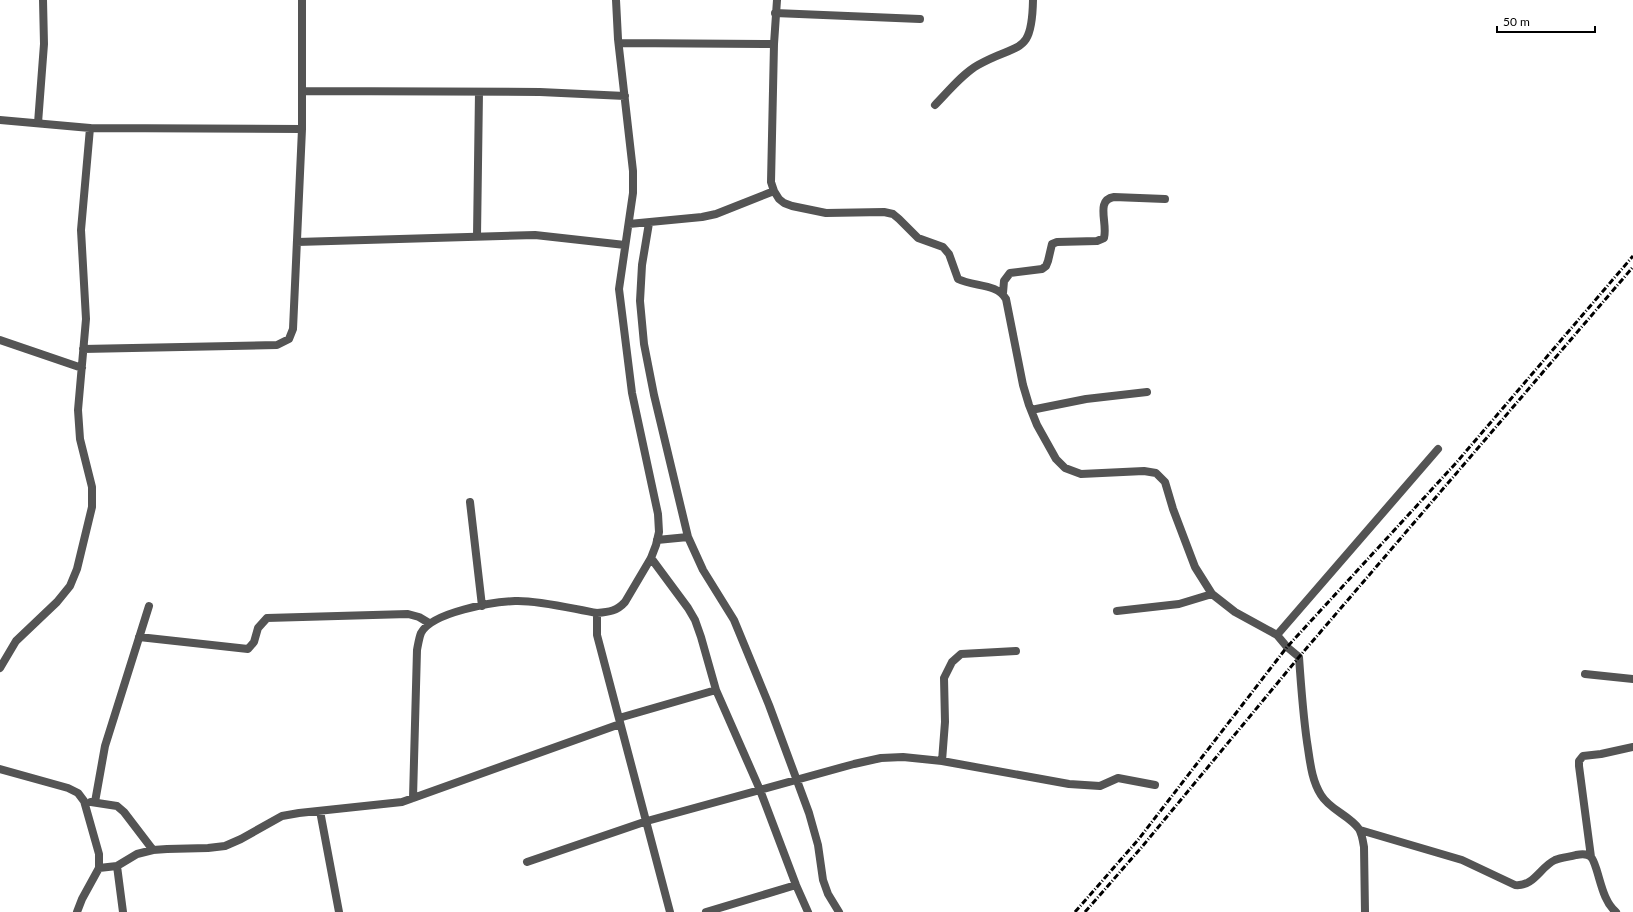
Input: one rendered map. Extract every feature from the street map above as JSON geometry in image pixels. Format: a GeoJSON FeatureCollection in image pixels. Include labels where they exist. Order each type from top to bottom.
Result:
{"type":"FeatureCollection","features":[{"type":"Feature","properties":{"kind":"street"},"geometry":{"type":"LineString","coordinates":[[38,123],[44,44],[43,0]]}},
{"type":"Feature","properties":{"kind":"street"},"geometry":{"type":"LineString","coordinates":[[83,350],[278,345],[289,339],[293,329],[302,129],[302,0]]}},
{"type":"Feature","properties":{"kind":"street"},"geometry":{"type":"LineString","coordinates":[[413,798],[417,650],[421,633],[429,623],[444,615],[482,606],[516,601],[597,613],[612,612],[625,602],[651,558],[657,540],[659,532],[658,514],[632,393],[620,307],[619,289],[633,193],[633,170],[619,43],[616,0]]}},
{"type":"Feature","properties":{"kind":"street"},"geometry":{"type":"LineString","coordinates":[[776,0],[771,182],[774,191],[784,203],[826,213],[884,212],[893,214],[918,238],[943,247],[949,254],[958,279],[997,289],[1003,293],[1006,299],[1023,385],[1037,425],[1056,459],[1065,468],[1081,474],[1144,471],[1156,473],[1165,482],[1173,509],[1195,567],[1212,594],[1235,612],[1277,635],[1287,647],[1299,657],[1303,713],[1310,766],[1321,796],[1360,830],[1462,860],[1515,885],[1521,886],[1530,882],[1554,860],[1582,854],[1587,854],[1591,857]]}},
{"type":"Feature","properties":{"kind":"street"},"geometry":{"type":"LineString","coordinates":[[935,105],[978,65],[1017,48],[1025,41],[1030,31],[1032,0]]}},
{"type":"Feature","properties":{"kind":"street"},"geometry":{"type":"LineString","coordinates":[[775,13],[920,19]]}},
{"type":"Feature","properties":{"kind":"street"},"geometry":{"type":"LineString","coordinates":[[619,43],[774,44]]}},
{"type":"Feature","properties":{"kind":"street"},"geometry":{"type":"LineString","coordinates":[[302,91],[540,92],[625,96]]}},
{"type":"Feature","properties":{"kind":"street"},"geometry":{"type":"LineString","coordinates":[[477,236],[479,92]]}},
{"type":"Feature","properties":{"kind":"street"},"geometry":{"type":"LineString","coordinates":[[0,120],[90,128],[302,129]]}},
{"type":"Feature","properties":{"kind":"street"},"geometry":{"type":"LineString","coordinates":[[0,668],[2,658],[16,641],[57,602],[70,586],[77,569],[92,507],[92,487],[80,439],[78,410],[86,319],[81,230],[90,128]]}},
{"type":"Feature","properties":{"kind":"street"},"geometry":{"type":"LineString","coordinates":[[629,224],[687,220],[709,216],[774,191]]}},
{"type":"Feature","properties":{"kind":"street"},"geometry":{"type":"LineString","coordinates":[[1003,293],[1004,280],[1010,273],[1042,269],[1046,266],[1052,244],[1057,242],[1097,241],[1104,238],[1106,230],[1103,206],[1104,201],[1108,198],[1114,197],[1165,200]]}},
{"type":"Feature","properties":{"kind":"street"},"geometry":{"type":"LineString","coordinates":[[649,223],[642,265],[640,301],[644,344],[654,396],[686,537],[703,570],[734,620],[769,705],[809,812],[817,839],[823,880],[828,894],[839,912]]}},
{"type":"Feature","properties":{"kind":"street"},"geometry":{"type":"LineString","coordinates":[[297,242],[535,235],[625,245]]}},
{"type":"Feature","properties":{"kind":"street"},"geometry":{"type":"LineString","coordinates":[[0,340],[82,368]]}},
{"type":"Feature","properties":{"kind":"street"},"geometry":{"type":"LineString","coordinates":[[1031,410],[1086,399],[1147,392]]}},
{"type":"Feature","properties":{"kind":"street"},"geometry":{"type":"LineString","coordinates":[[1277,635],[1438,449]]}},
{"type":"Feature","properties":{"kind":"street"},"geometry":{"type":"LineString","coordinates":[[470,502],[482,606]]}},
{"type":"Feature","properties":{"kind":"street"},"geometry":{"type":"LineString","coordinates":[[657,540],[686,537]]}},
{"type":"Feature","properties":{"kind":"street"},"geometry":{"type":"LineString","coordinates":[[651,558],[688,608],[695,620],[716,690],[760,790],[796,885],[808,912]]}},
{"type":"Feature","properties":{"kind":"street"},"geometry":{"type":"LineString","coordinates":[[1117,611],[1179,604],[1212,594]]}},
{"type":"Feature","properties":{"kind":"street"},"geometry":{"type":"LineString","coordinates":[[94,802],[105,746],[149,606]]}},
{"type":"Feature","properties":{"kind":"street"},"geometry":{"type":"LineString","coordinates":[[597,613],[597,635],[670,912]]}},
{"type":"Feature","properties":{"kind":"street"},"geometry":{"type":"LineString","coordinates":[[139,637],[248,649],[254,642],[258,628],[267,618],[408,614],[419,616],[429,623]]}},
{"type":"Feature","properties":{"kind":"street"},"geometry":{"type":"LineString","coordinates":[[942,761],[945,722],[944,678],[952,662],[960,654],[1016,651]]}},
{"type":"Feature","properties":{"kind":"street"},"geometry":{"type":"LineString","coordinates":[[1585,674],[1633,679]]}},
{"type":"Feature","properties":{"kind":"street"},"geometry":{"type":"LineString","coordinates":[[99,868],[117,866],[137,854],[153,850],[225,846],[241,839],[282,816],[402,802],[619,721],[716,690]]}},
{"type":"Feature","properties":{"kind":"street"},"geometry":{"type":"LineString","coordinates":[[1616,912],[1607,900],[1591,857],[1578,766],[1579,761],[1583,756],[1601,754],[1633,747]]}},
{"type":"Feature","properties":{"kind":"street"},"geometry":{"type":"LineString","coordinates":[[527,862],[646,821],[796,779],[881,758],[903,757],[942,761],[1069,784],[1100,786],[1118,778],[1155,785]]}},
{"type":"Feature","properties":{"kind":"street"},"geometry":{"type":"LineString","coordinates":[[0,770],[68,788],[78,793],[84,801],[99,854],[99,868],[76,912]]}},
{"type":"Feature","properties":{"kind":"street"},"geometry":{"type":"LineString","coordinates":[[84,801],[117,806],[124,812],[153,850]]}},
{"type":"Feature","properties":{"kind":"street"},"geometry":{"type":"LineString","coordinates":[[320,811],[339,912]]}},
{"type":"Feature","properties":{"kind":"street"},"geometry":{"type":"LineString","coordinates":[[1360,830],[1364,847],[1365,912]]}},
{"type":"Feature","properties":{"kind":"street"},"geometry":{"type":"LineString","coordinates":[[117,866],[123,912]]}},
{"type":"Feature","properties":{"kind":"street"},"geometry":{"type":"LineString","coordinates":[[706,912],[796,885]]}},
{"type":"Feature","properties":{"kind":"railway"},"geometry":{"type":"LineString","coordinates":[[1075,912],[1138,840],[1287,647],[1456,463],[1633,256]]}},
{"type":"Feature","properties":{"kind":"railway"},"geometry":{"type":"LineString","coordinates":[[1085,912],[1141,848],[1299,657],[1633,267]]}}]}
